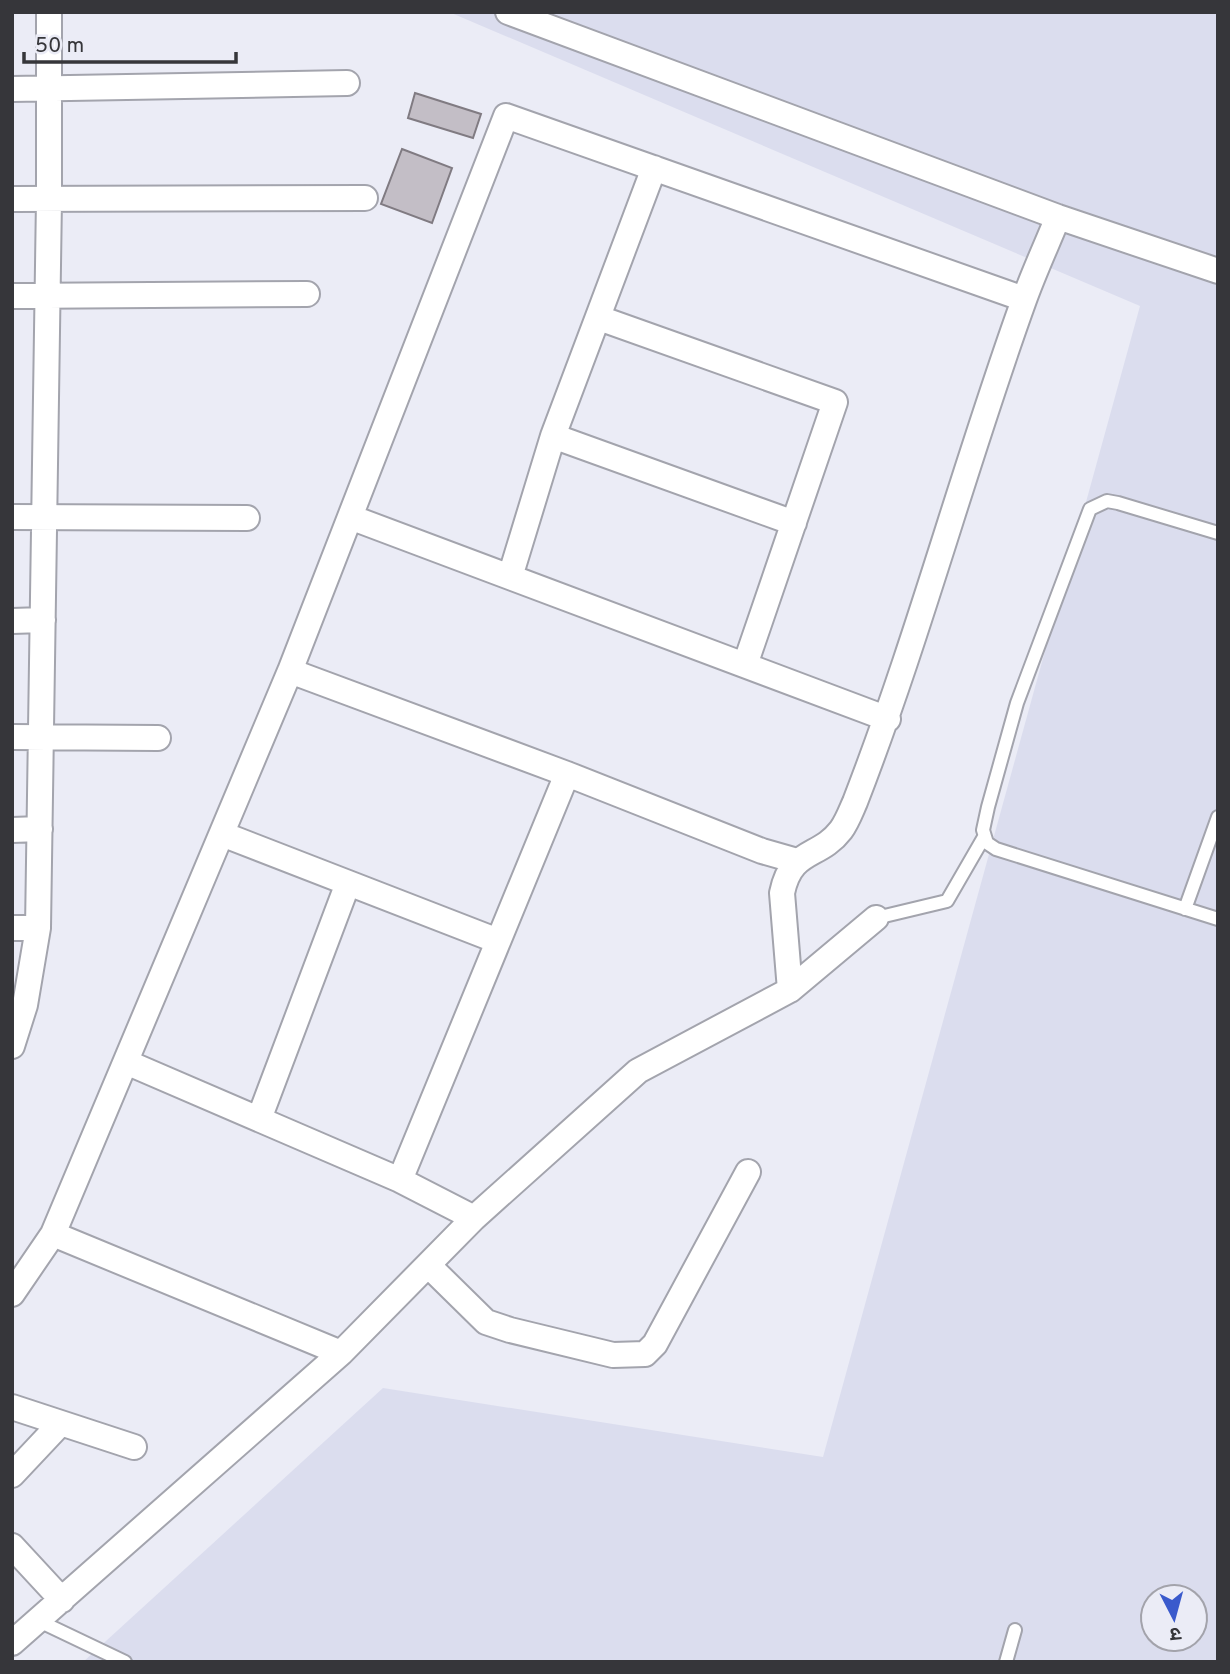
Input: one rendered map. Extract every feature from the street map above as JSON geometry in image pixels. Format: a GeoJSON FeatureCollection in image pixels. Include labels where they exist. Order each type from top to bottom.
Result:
{"type":"FeatureCollection","features":[{"type":"Feature","properties":{"kind":"street"},"geometry":{"type":"LineString","coordinates":[[12,1046],[25,1005],[38,928],[48,297],[49,12]]}},
{"type":"Feature","properties":{"kind":"street"},"geometry":{"type":"LineString","coordinates":[[508,12],[1058,217],[1218,271]]}},
{"type":"Feature","properties":{"kind":"street"},"geometry":{"type":"LineString","coordinates":[[12,89],[347,83]]}},
{"type":"Feature","properties":{"kind":"street"},"geometry":{"type":"LineString","coordinates":[[12,1294],[53,1234],[222,834],[290,671],[506,116],[1024,299]]}},
{"type":"Feature","properties":{"kind":"street"},"geometry":{"type":"LineString","coordinates":[[510,577],[553,436],[654,169]]}},
{"type":"Feature","properties":{"kind":"street"},"geometry":{"type":"LineString","coordinates":[[12,199],[365,198]]}},
{"type":"Feature","properties":{"kind":"street"},"geometry":{"type":"LineString","coordinates":[[790,990],[782,893],[789,871],[797,861],[841,831],[853,808],[888,719],[1024,299],[1058,217]]}},
{"type":"Feature","properties":{"kind":"street"},"geometry":{"type":"LineString","coordinates":[[12,296],[307,295]]}},
{"type":"Feature","properties":{"kind":"street"},"geometry":{"type":"LineString","coordinates":[[599,318],[835,402],[745,665]]}},
{"type":"Feature","properties":{"kind":"street"},"geometry":{"type":"LineString","coordinates":[[553,436],[794,523]]}},
{"type":"Feature","properties":{"kind":"street"},"geometry":{"type":"LineString","coordinates":[[12,517],[247,518]]}},
{"type":"Feature","properties":{"kind":"street"},"geometry":{"type":"LineString","coordinates":[[350,517],[888,719]]}},
{"type":"Feature","properties":{"kind":"street"},"geometry":{"type":"LineString","coordinates":[[12,621],[43,620]]}},
{"type":"Feature","properties":{"kind":"street"},"geometry":{"type":"LineString","coordinates":[[290,671],[568,774],[762,851],[797,861]]}},
{"type":"Feature","properties":{"kind":"street"},"geometry":{"type":"LineString","coordinates":[[12,737],[158,738]]}},
{"type":"Feature","properties":{"kind":"street"},"geometry":{"type":"LineString","coordinates":[[400,1180],[568,774]]}},
{"type":"Feature","properties":{"kind":"street"},"geometry":{"type":"LineString","coordinates":[[12,830],[40,829]]}},
{"type":"Feature","properties":{"kind":"street"},"geometry":{"type":"LineString","coordinates":[[222,834],[498,941]]}},
{"type":"Feature","properties":{"kind":"street"},"geometry":{"type":"LineString","coordinates":[[259,1119],[348,883]]}},
{"type":"Feature","properties":{"kind":"street"},"geometry":{"type":"LineString","coordinates":[[12,1643],[341,1353],[474,1218],[638,1071],[790,990],[876,918]]}},
{"type":"Feature","properties":{"kind":"street"},"geometry":{"type":"LineString","coordinates":[[12,929],[38,928]]}},
{"type":"Feature","properties":{"kind":"street"},"geometry":{"type":"LineString","coordinates":[[126,1062],[400,1180],[474,1218]]}},
{"type":"Feature","properties":{"kind":"street"},"geometry":{"type":"LineString","coordinates":[[429,1265],[486,1322],[613,1355],[645,1354],[655,1343],[748,1172]]}},
{"type":"Feature","properties":{"kind":"street"},"geometry":{"type":"LineString","coordinates":[[53,1234],[341,1353]]}},
{"type":"Feature","properties":{"kind":"street"},"geometry":{"type":"LineString","coordinates":[[12,1407],[134,1447]]}},
{"type":"Feature","properties":{"kind":"street"},"geometry":{"type":"LineString","coordinates":[[12,1475],[60,1424]]}},
{"type":"Feature","properties":{"kind":"street"},"geometry":{"type":"LineString","coordinates":[[12,1546],[61,1601]]}},
{"type":"Feature","properties":{"kind":"lane"},"geometry":{"type":"LineString","coordinates":[[876,918],[947,901],[984,837],[988,807],[1017,703],[1090,509],[1107,501],[1118,503],[1218,533]]}},
{"type":"Feature","properties":{"kind":"lane"},"geometry":{"type":"LineString","coordinates":[[1185,909],[1218,817]]}},
{"type":"Feature","properties":{"kind":"lane"},"geometry":{"type":"LineString","coordinates":[[984,837],[987,843],[1007,853],[1218,919]]}},
{"type":"Feature","properties":{"kind":"lane"},"geometry":{"type":"LineString","coordinates":[[39,1621],[125,1662]]}},
{"type":"Feature","properties":{"kind":"lane"},"geometry":{"type":"LineString","coordinates":[[1006,1662],[1015,1630]]}},
{"type":"Feature","properties":{"kind":"shaded area"},"geometry":{"type":"Polygon","coordinates":[[[449,12],[1218,12],[1218,1662],[83,1662],[383,1388],[823,1457],[1140,306],[449,12]]]}},
{"type":"Feature","properties":{"kind":"building"},"geometry":{"type":"Polygon","coordinates":[[[415,93],[481,114],[473,138],[408,118],[415,93]]]}},
{"type":"Feature","properties":{"kind":"building"},"geometry":{"type":"Polygon","coordinates":[[[402,149],[452,168],[432,223],[381,204],[402,149]]]}}]}
